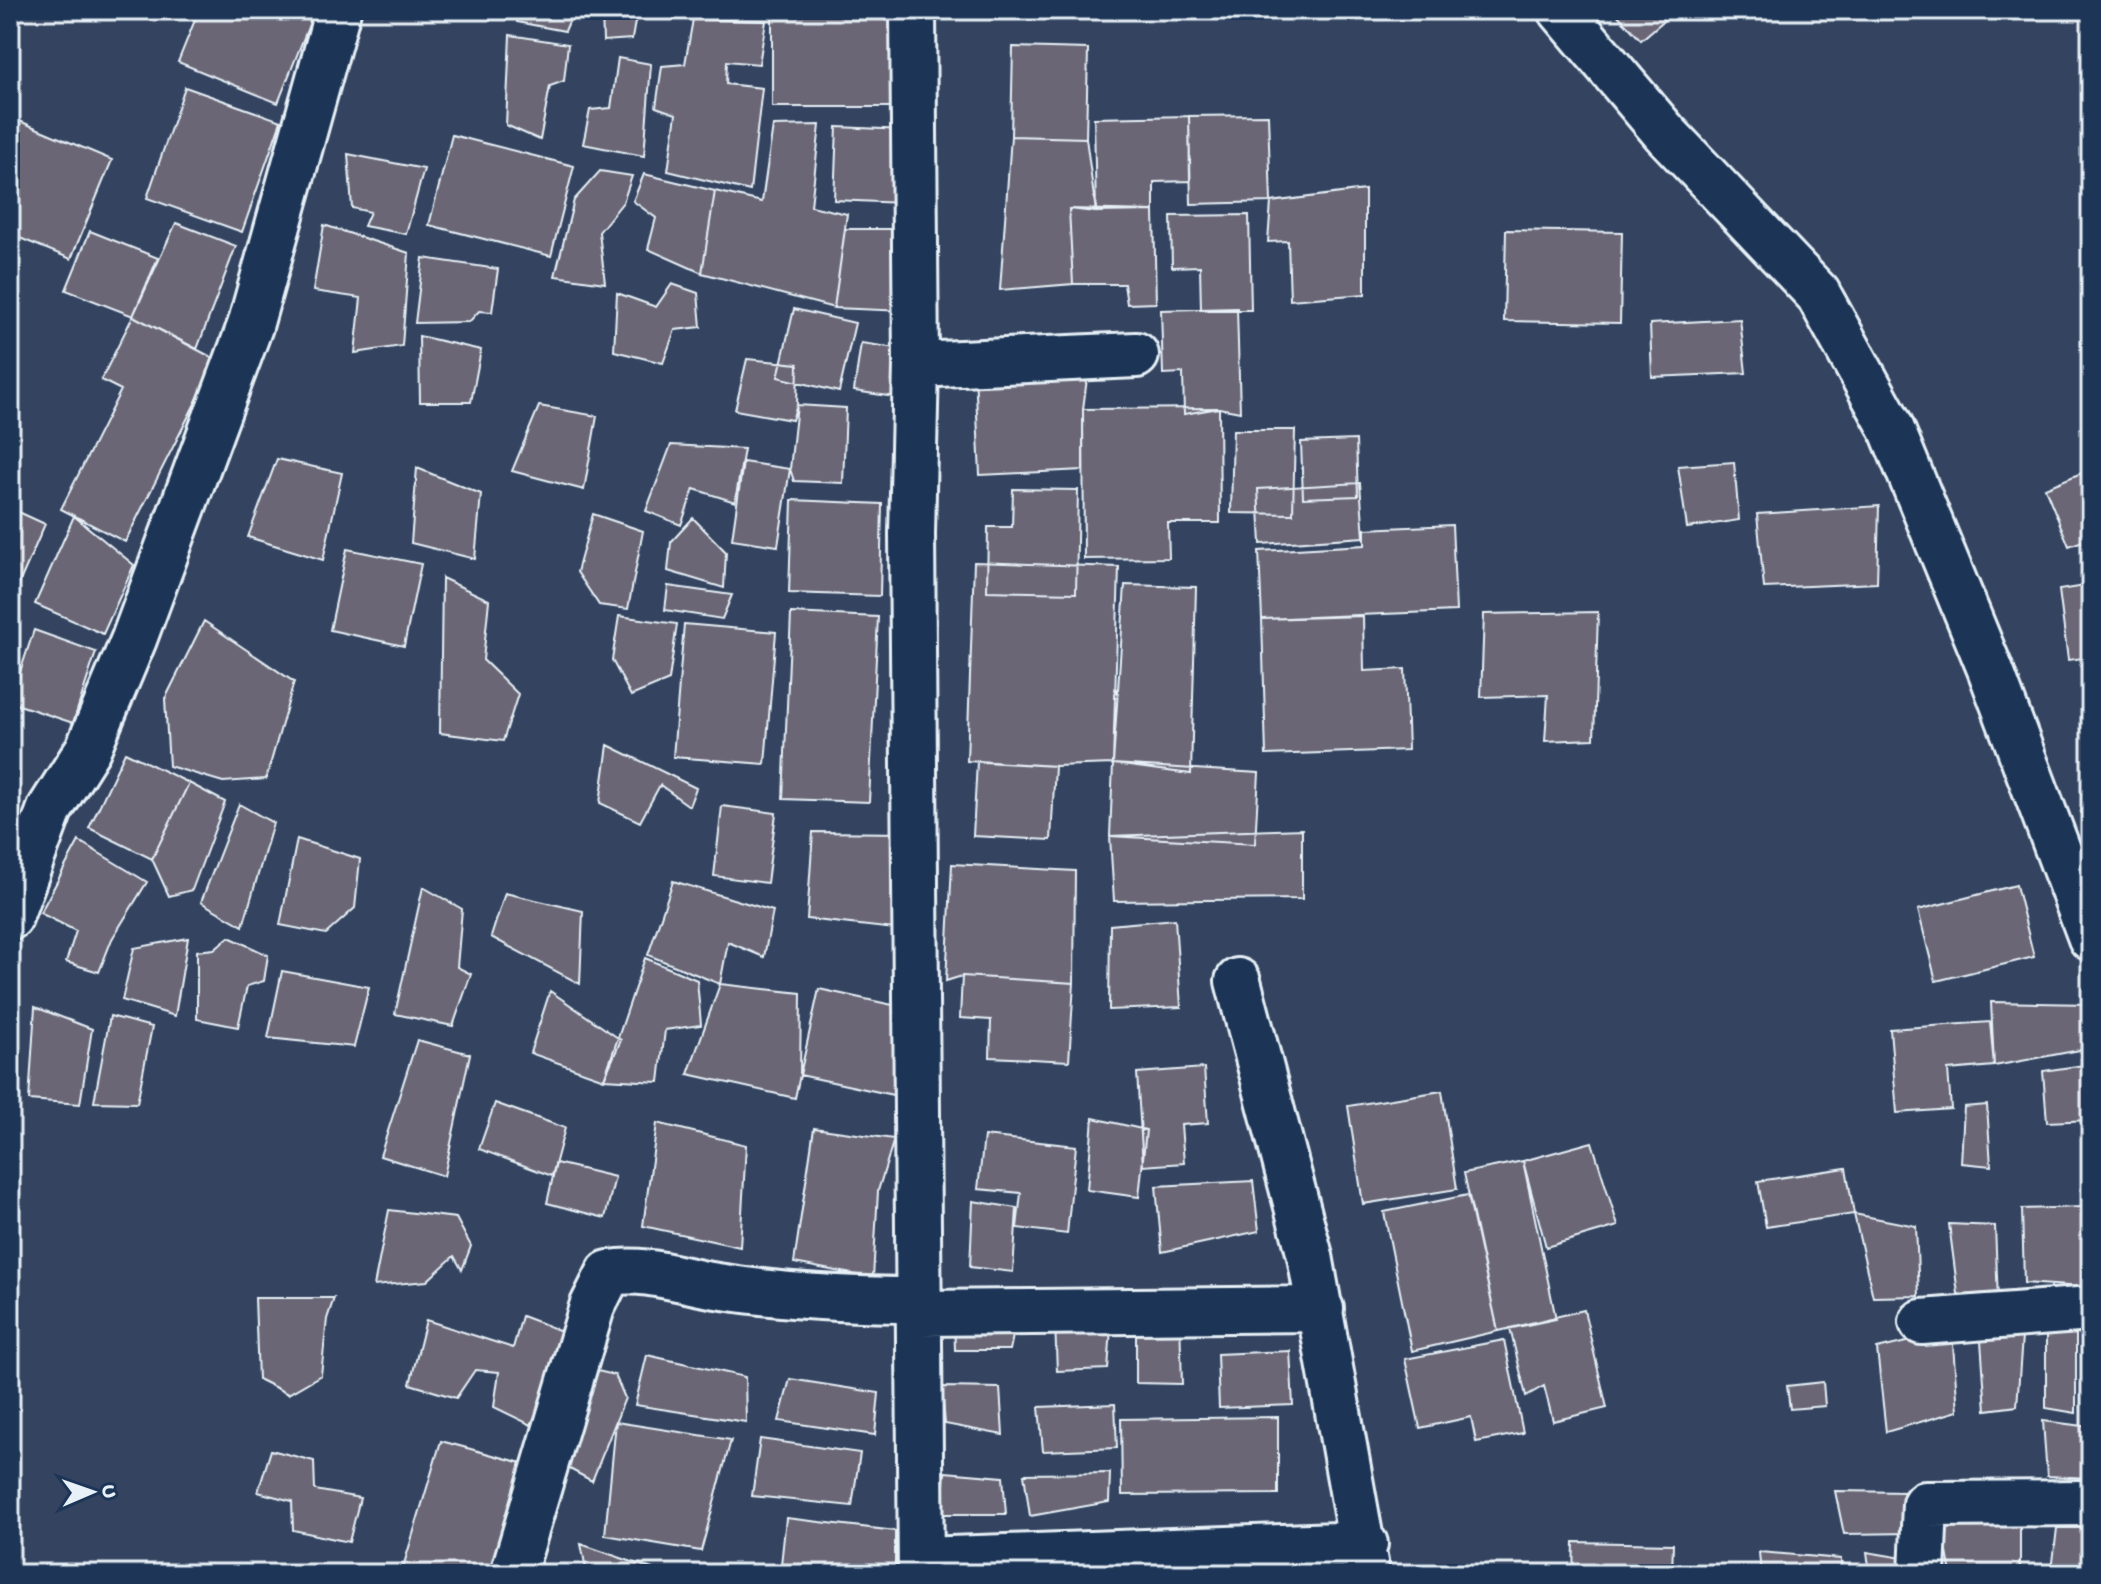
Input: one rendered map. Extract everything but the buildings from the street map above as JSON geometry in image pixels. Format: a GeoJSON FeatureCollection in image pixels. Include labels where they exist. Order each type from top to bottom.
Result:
{"type":"FeatureCollection","features":[{"type":"Feature","properties":{"kind":"street"},"geometry":{"type":"LineString","coordinates":[[10,917],[50,809],[88,749],[134,639],[250,326],[338,10]]}},
{"type":"Feature","properties":{"kind":"street"},"geometry":{"type":"LineString","coordinates":[[913,10],[916,365],[912,534],[922,1567],[1366,1559],[1321,1309],[1238,981]]}},
{"type":"Feature","properties":{"kind":"street"},"geometry":{"type":"LineString","coordinates":[[1561,10],[1665,133],[1818,294],[1890,425],[1990,669],[2091,938]]}},
{"type":"Feature","properties":{"kind":"street"},"geometry":{"type":"LineString","coordinates":[[916,365],[1136,355]]}},
{"type":"Feature","properties":{"kind":"street"},"geometry":{"type":"LineString","coordinates":[[513,1574],[592,1307],[609,1273],[637,1269],[716,1286],[829,1300],[920,1306],[1321,1309]]}},
{"type":"Feature","properties":{"kind":"street"},"geometry":{"type":"LineString","coordinates":[[1922,1322],[2091,1309]]}},
{"type":"Feature","properties":{"kind":"street"},"geometry":{"type":"LineString","coordinates":[[1922,1574],[1925,1504],[2091,1503]]}}]}
